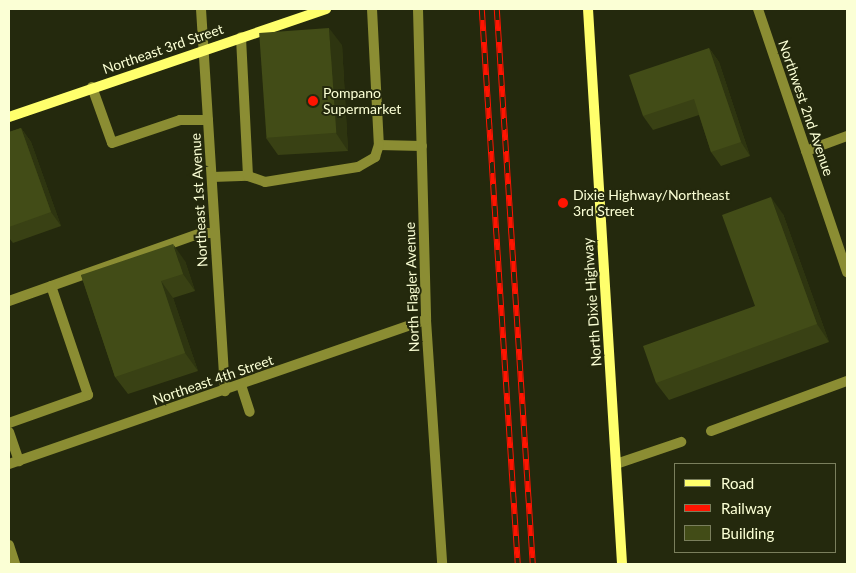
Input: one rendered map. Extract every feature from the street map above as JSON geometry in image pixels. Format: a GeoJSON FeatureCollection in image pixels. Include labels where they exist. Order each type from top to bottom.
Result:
{"type":"FeatureCollection","features":[{"type":"Feature","properties":{"kind":"main road","name":"Northeast 3rd Street"},"geometry":{"type":"LineString","coordinates":[[9,117],[92,87],[326,9]]}},
{"type":"Feature","properties":{"kind":"main road","name":"North Dixie Highway"},"geometry":{"type":"LineString","coordinates":[[588,9],[622,564]]}},
{"type":"Feature","properties":{"kind":"street","name":"Northeast 1st Avenue"},"geometry":{"type":"LineString","coordinates":[[201,9],[225,391]]}},
{"type":"Feature","properties":{"kind":"street"},"geometry":{"type":"LineString","coordinates":[[212,177],[248,176],[265,182],[358,168],[375,157],[379,145],[372,9]]}},
{"type":"Feature","properties":{"kind":"street","name":"North Flagler Avenue"},"geometry":{"type":"LineString","coordinates":[[418,9],[426,320],[442,564]]}},
{"type":"Feature","properties":{"kind":"street","name":"Northwest 2nd Avenue"},"geometry":{"type":"LineString","coordinates":[[758,9],[847,272]]}},
{"type":"Feature","properties":{"kind":"street"},"geometry":{"type":"LineString","coordinates":[[241,37],[248,176]]}},
{"type":"Feature","properties":{"kind":"street"},"geometry":{"type":"LineString","coordinates":[[92,87],[112,143],[180,120],[208,120]]}},
{"type":"Feature","properties":{"kind":"street"},"geometry":{"type":"LineString","coordinates":[[806,151],[847,136]]}},
{"type":"Feature","properties":{"kind":"street"},"geometry":{"type":"LineString","coordinates":[[379,145],[422,146]]}},
{"type":"Feature","properties":{"kind":"street"},"geometry":{"type":"LineString","coordinates":[[9,301],[201,233],[215,233]]}},
{"type":"Feature","properties":{"kind":"street"},"geometry":{"type":"LineString","coordinates":[[9,423],[88,395],[51,286]]}},
{"type":"Feature","properties":{"kind":"street","name":"Northeast 4th Street"},"geometry":{"type":"LineString","coordinates":[[9,464],[225,391],[426,320]]}},
{"type":"Feature","properties":{"kind":"street"},"geometry":{"type":"LineString","coordinates":[[711,431],[847,381]]}},
{"type":"Feature","properties":{"kind":"street"},"geometry":{"type":"LineString","coordinates":[[241,385],[250,412]]}},
{"type":"Feature","properties":{"kind":"street"},"geometry":{"type":"LineString","coordinates":[[9,432],[20,461]]}},
{"type":"Feature","properties":{"kind":"street"},"geometry":{"type":"LineString","coordinates":[[616,464],[681,442]]}},
{"type":"Feature","properties":{"kind":"street"},"geometry":{"type":"LineString","coordinates":[[9,545],[13,563]]}},
{"type":"Feature","properties":{"kind":"building"},"geometry":{"type":"Polygon","coordinates":[[[329,28],[336,133],[266,138],[259,33],[329,28]]]}},
{"type":"Feature","properties":{"kind":"building"},"geometry":{"type":"Polygon","coordinates":[[[709,48],[741,142],[711,152],[694,99],[643,116],[629,75],[709,48]]]}},
{"type":"Feature","properties":{"kind":"building"},"geometry":{"type":"Polygon","coordinates":[[[21,128],[51,212],[9,227],[9,132],[21,128]]]}},
{"type":"Feature","properties":{"kind":"building"},"geometry":{"type":"Polygon","coordinates":[[[771,197],[817,324],[656,383],[643,346],[755,306],[722,215],[771,197]]]}},
{"type":"Feature","properties":{"kind":"building"},"geometry":{"type":"Polygon","coordinates":[[[173,244],[183,274],[161,281],[185,353],[115,377],[81,275],[173,244]]]}},
{"type":"Feature","properties":{"kind":"railway"},"geometry":{"type":"LineString","coordinates":[[482,9],[518,564]]}},
{"type":"Feature","properties":{"kind":"railway"},"geometry":{"type":"LineString","coordinates":[[497,9],[533,564]]}},
{"type":"Feature","properties":{"kind":"place","name":"Pompano Supermarket"},"geometry":{"type":"Point","coordinates":[313,101]}},
{"type":"Feature","properties":{"kind":"place","name":"Dixie Highway/Northeast 3rd Street"},"geometry":{"type":"Point","coordinates":[563,203]}}]}
